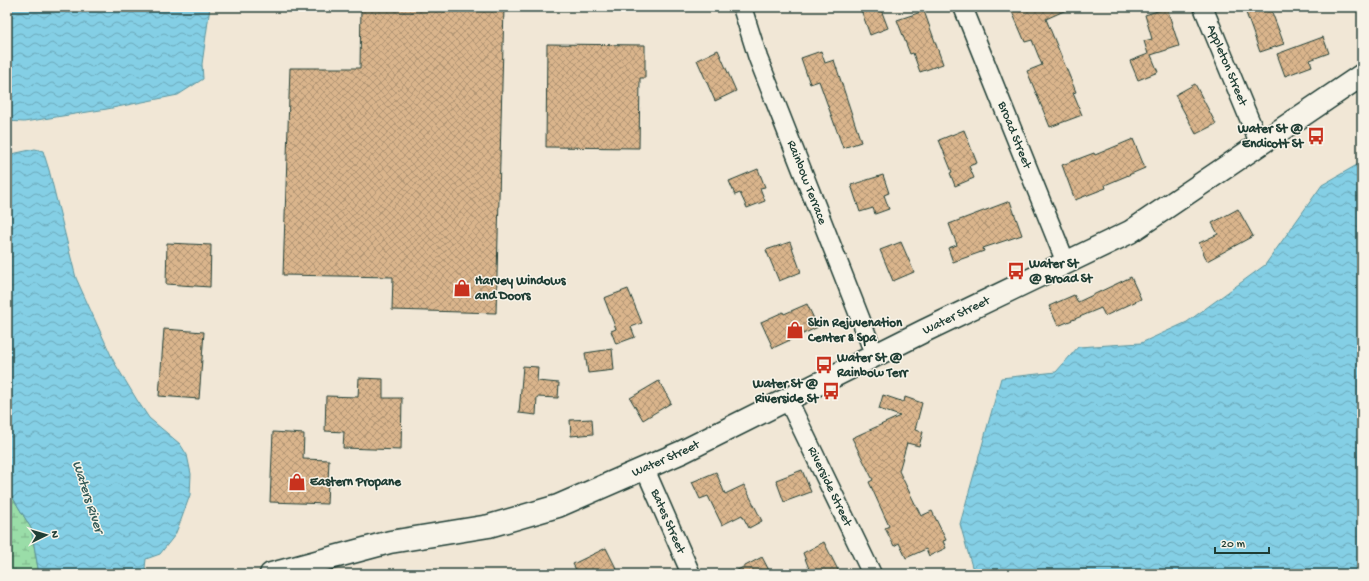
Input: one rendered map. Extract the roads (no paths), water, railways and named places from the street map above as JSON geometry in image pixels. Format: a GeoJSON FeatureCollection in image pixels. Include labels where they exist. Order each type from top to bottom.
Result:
{"type":"FeatureCollection","features":[{"type":"Feature","properties":{"kind":"main road","name":"Water Street"},"geometry":{"type":"LineString","coordinates":[[271,574],[390,542],[489,526],[558,506],[645,469],[1130,232],[1362,75]]}},
{"type":"Feature","properties":{"kind":"street","name":"Rainbow Terrace"},"geometry":{"type":"LineString","coordinates":[[742,7],[758,58],[875,356]]}},
{"type":"Feature","properties":{"kind":"street","name":"Broad Street"},"geometry":{"type":"LineString","coordinates":[[963,7],[1066,263]]}},
{"type":"Feature","properties":{"kind":"street","name":"Appleton Street"},"geometry":{"type":"LineString","coordinates":[[1203,7],[1260,145]]}},
{"type":"Feature","properties":{"kind":"street","name":"Riverside Street"},"geometry":{"type":"LineString","coordinates":[[788,400],[872,574]]}},
{"type":"Feature","properties":{"kind":"street","name":"Bates Street"},"geometry":{"type":"LineString","coordinates":[[645,469],[691,574]]}},
{"type":"Feature","properties":{"kind":"water"},"geometry":{"type":"Polygon","coordinates":[[[7,7],[210,7],[202,64],[203,79],[178,95],[107,109],[24,122],[7,121],[7,7]]]}},
{"type":"Feature","properties":{"kind":"water","name":"Waters River"},"geometry":{"type":"Polygon","coordinates":[[[35,149],[43,151],[76,278],[114,362],[149,418],[180,444],[187,455],[191,474],[190,495],[175,535],[160,554],[146,559],[145,568],[147,574],[39,574],[31,528],[7,488],[7,155],[35,149]]]}},
{"type":"Feature","properties":{"kind":"water"},"geometry":{"type":"Polygon","coordinates":[[[1362,162],[1362,574],[974,574],[960,524],[1001,378],[1056,372],[1078,347],[1141,343],[1187,322],[1265,265],[1322,185],[1362,162]]]}},
{"type":"Feature","properties":{"kind":"place","name":"Water St @ Endicott St"},"geometry":{"type":"Point","coordinates":[1316,136]}},
{"type":"Feature","properties":{"kind":"place","name":"Water St @ Broad St"},"geometry":{"type":"Point","coordinates":[1016,271]}},
{"type":"Feature","properties":{"kind":"place","name":"Harvey Windows and Doors"},"geometry":{"type":"Point","coordinates":[462,288]}},
{"type":"Feature","properties":{"kind":"place","name":"Skin Rejuvenation Center & Spa"},"geometry":{"type":"Point","coordinates":[795,330]}},
{"type":"Feature","properties":{"kind":"place","name":"Water St @ Rainbow Terr"},"geometry":{"type":"Point","coordinates":[824,365]}},
{"type":"Feature","properties":{"kind":"place","name":"Water St @ Riverside St"},"geometry":{"type":"Point","coordinates":[831,391]}},
{"type":"Feature","properties":{"kind":"place","name":"Eastern Propane"},"geometry":{"type":"Point","coordinates":[297,482]}}]}
